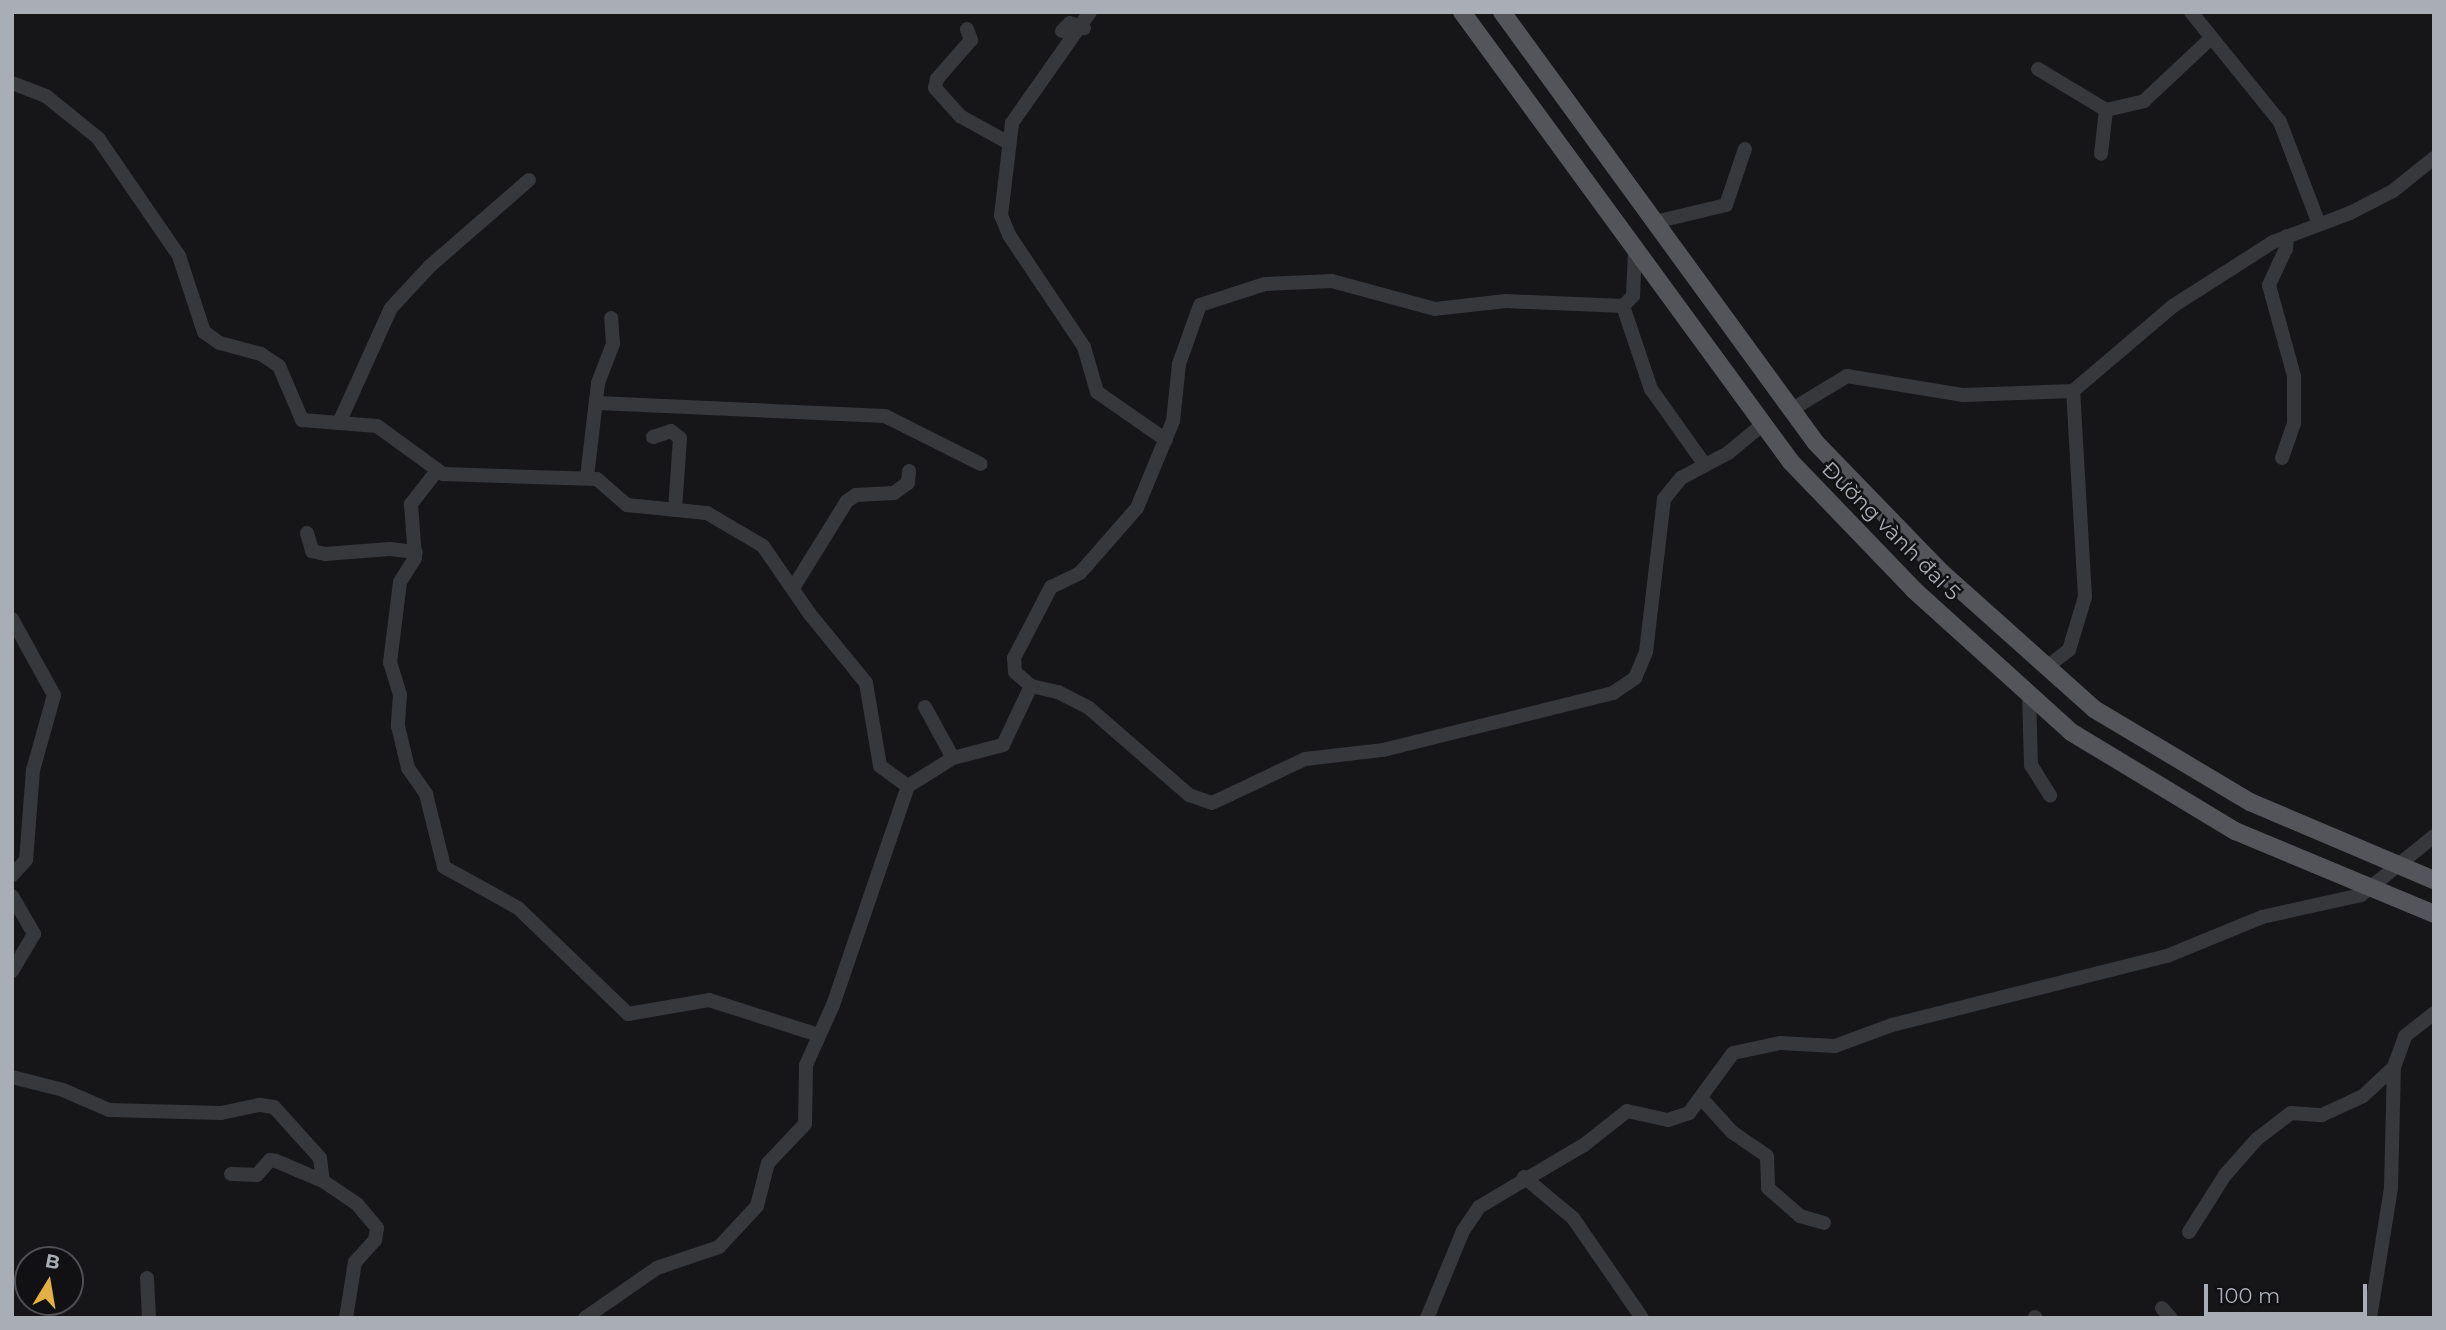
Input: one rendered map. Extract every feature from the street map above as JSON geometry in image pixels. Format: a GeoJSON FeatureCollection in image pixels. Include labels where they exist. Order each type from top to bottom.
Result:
{"type":"FeatureCollection","features":[{"type":"Feature","properties":{"kind":"main road","name":"Đường vành đai 5"},"geometry":{"type":"LineString","coordinates":[[1462,12],[1791,462],[1914,590],[2071,732],[2235,831],[2434,914]]}},
{"type":"Feature","properties":{"kind":"main road","name":"Đường vành đai 5"},"geometry":{"type":"LineString","coordinates":[[1502,12],[1816,443],[1941,572],[2094,709],[2250,802],[2434,880]]}},
{"type":"Feature","properties":{"kind":"street"},"geometry":{"type":"LineString","coordinates":[[1090,12],[1084,28],[1016,115],[1007,142],[1000,205],[1009,235],[1084,347],[1097,392],[1166,440]]}},
{"type":"Feature","properties":{"kind":"street"},"geometry":{"type":"LineString","coordinates":[[2191,12],[2284,129],[2319,224]]}},
{"type":"Feature","properties":{"kind":"street"},"geometry":{"type":"LineString","coordinates":[[1062,31],[1070,23],[1084,28]]}},
{"type":"Feature","properties":{"kind":"street"},"geometry":{"type":"LineString","coordinates":[[967,29],[971,40],[937,79],[935,88],[960,116],[1007,142]]}},
{"type":"Feature","properties":{"kind":"street"},"geometry":{"type":"LineString","coordinates":[[2038,69],[2106,110],[2144,101],[2211,38]]}},
{"type":"Feature","properties":{"kind":"street"},"geometry":{"type":"LineString","coordinates":[[12,83],[46,96],[98,138],[179,256],[204,332],[220,344],[261,354],[279,366],[302,419],[377,426],[436,472],[587,477],[606,484],[627,505],[707,513],[756,540],[866,683],[880,766],[908,786]]}},
{"type":"Feature","properties":{"kind":"street"},"geometry":{"type":"LineString","coordinates":[[2101,154],[2106,110]]}},
{"type":"Feature","properties":{"kind":"street"},"geometry":{"type":"LineString","coordinates":[[1654,222],[1726,205],[1745,149]]}},
{"type":"Feature","properties":{"kind":"street"},"geometry":{"type":"LineString","coordinates":[[1791,410],[1847,376],[1964,395],[2073,391],[2162,314],[2287,236],[2393,191],[2434,158]]}},
{"type":"Feature","properties":{"kind":"street"},"geometry":{"type":"LineString","coordinates":[[339,423],[391,308],[430,266],[529,180]]}},
{"type":"Feature","properties":{"kind":"street"},"geometry":{"type":"LineString","coordinates":[[2282,458],[2294,424],[2294,376],[2269,285],[2286,249],[2287,236]]}},
{"type":"Feature","properties":{"kind":"street"},"geometry":{"type":"LineString","coordinates":[[1635,249],[1633,296],[1623,306],[1506,301],[1435,309],[1347,283],[1256,286],[1197,309],[1179,364],[1166,440],[1131,517],[1080,573],[1051,587],[1013,665],[1031,686],[1058,692],[1089,708],[1189,795],[1212,803],[1305,759],[1383,750],[1613,693],[1635,678],[1646,652],[1664,499],[1681,478],[1705,466],[1763,424]]}},
{"type":"Feature","properties":{"kind":"street"},"geometry":{"type":"LineString","coordinates":[[1623,306],[1651,389],[1705,466]]}},
{"type":"Feature","properties":{"kind":"street"},"geometry":{"type":"LineString","coordinates":[[587,477],[598,403],[598,383],[613,344],[611,318]]}},
{"type":"Feature","properties":{"kind":"street"},"geometry":{"type":"LineString","coordinates":[[2047,667],[2069,650],[2085,597],[2073,391]]}},
{"type":"Feature","properties":{"kind":"street"},"geometry":{"type":"LineString","coordinates":[[598,403],[885,416],[981,464]]}},
{"type":"Feature","properties":{"kind":"street"},"geometry":{"type":"LineString","coordinates":[[653,437],[671,431],[680,438],[675,510]]}},
{"type":"Feature","properties":{"kind":"street"},"geometry":{"type":"LineString","coordinates":[[793,588],[847,501],[856,495],[894,493],[908,483],[909,471]]}},
{"type":"Feature","properties":{"kind":"street"},"geometry":{"type":"LineString","coordinates":[[436,472],[411,504],[416,552],[400,582],[390,662],[400,694],[398,726],[408,768],[426,794],[444,867],[519,908],[628,1014],[709,1000],[819,1035]]}},
{"type":"Feature","properties":{"kind":"street"},"geometry":{"type":"LineString","coordinates":[[307,533],[312,551],[325,554],[390,549],[416,552]]}},
{"type":"Feature","properties":{"kind":"street"},"geometry":{"type":"LineString","coordinates":[[12,619],[54,695],[33,770],[27,855],[13,873]]}},
{"type":"Feature","properties":{"kind":"street"},"geometry":{"type":"LineString","coordinates":[[585,1318],[657,1268],[719,1247],[753,1210],[761,1198],[768,1163],[806,1124],[804,1075],[908,786],[953,758],[1003,745],[1031,686]]}},
{"type":"Feature","properties":{"kind":"street"},"geometry":{"type":"LineString","coordinates":[[2029,693],[2031,765],[2050,796]]}},
{"type":"Feature","properties":{"kind":"street"},"geometry":{"type":"LineString","coordinates":[[925,708],[953,758]]}},
{"type":"Feature","properties":{"kind":"street"},"geometry":{"type":"LineString","coordinates":[[1427,1318],[1470,1218],[1491,1196],[1584,1145],[1627,1111],[1679,1119],[1702,1099],[1722,1062],[1733,1053],[1780,1043],[1835,1046],[1892,1025],[2167,956],[2262,917],[2352,898],[2372,889],[2434,836]]}},
{"type":"Feature","properties":{"kind":"street"},"geometry":{"type":"LineString","coordinates":[[12,896],[34,934],[12,971]]}},
{"type":"Feature","properties":{"kind":"street"},"geometry":{"type":"LineString","coordinates":[[2370,1318],[2391,1188],[2394,1067],[2405,1036],[2434,1013]]}},
{"type":"Feature","properties":{"kind":"street"},"geometry":{"type":"LineString","coordinates":[[2189,1232],[2225,1175],[2256,1139],[2291,1113],[2322,1115],[2363,1096],[2394,1067]]}},
{"type":"Feature","properties":{"kind":"street"},"geometry":{"type":"LineString","coordinates":[[12,1077],[63,1090],[109,1110],[221,1113],[260,1105],[275,1107],[320,1158],[323,1181]]}},
{"type":"Feature","properties":{"kind":"street"},"geometry":{"type":"LineString","coordinates":[[1702,1099],[1732,1132],[1767,1156],[1768,1188],[1800,1216],[1824,1223]]}},
{"type":"Feature","properties":{"kind":"street"},"geometry":{"type":"LineString","coordinates":[[231,1174],[257,1175],[270,1160],[281,1161],[323,1181],[357,1204],[377,1228],[375,1240],[355,1262],[346,1318]]}},
{"type":"Feature","properties":{"kind":"street"},"geometry":{"type":"LineString","coordinates":[[1524,1177],[1573,1218],[1642,1318]]}},
{"type":"Feature","properties":{"kind":"street"},"geometry":{"type":"LineString","coordinates":[[147,1278],[149,1318]]}}]}
